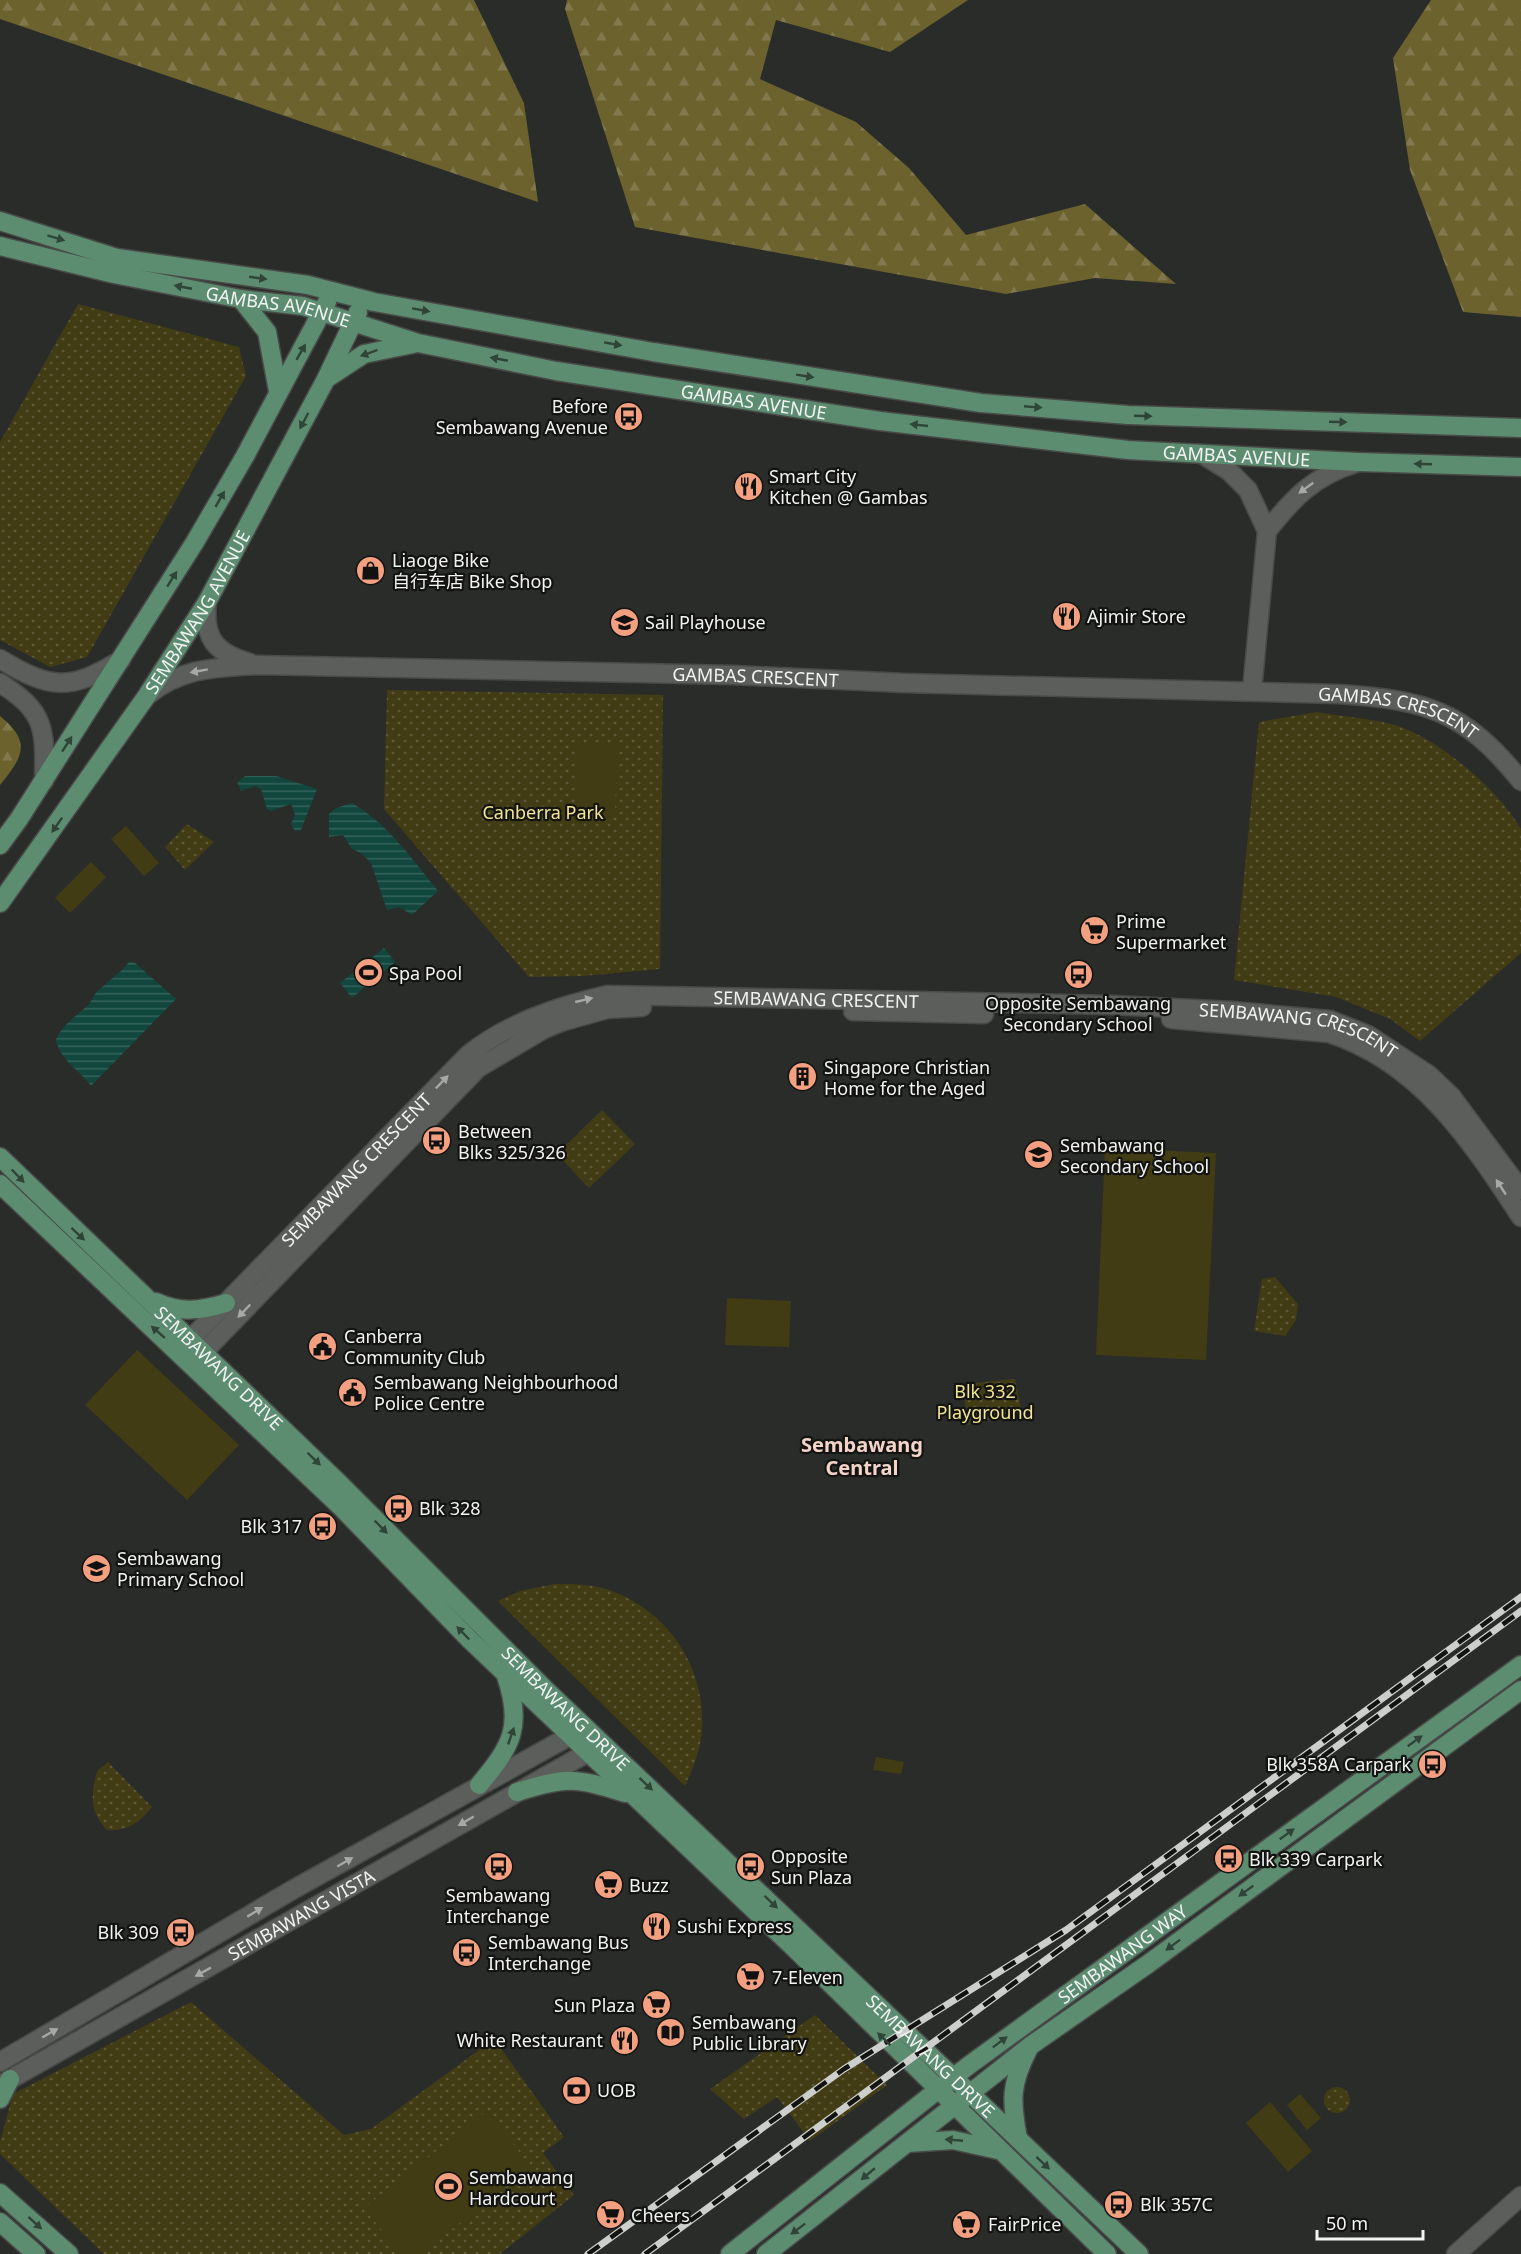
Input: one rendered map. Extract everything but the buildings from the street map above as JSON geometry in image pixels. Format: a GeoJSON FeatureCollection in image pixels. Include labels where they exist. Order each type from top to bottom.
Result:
{"type":"FeatureCollection","features":[{"type":"Feature","properties":{"kind":"main road","name":"GAMBAS AVENUE"},"geometry":{"type":"LineString","coordinates":[[0,221],[117,258],[308,285],[363,299],[653,352],[981,403],[1084,412],[1521,428]]}},
{"type":"Feature","properties":{"kind":"main road","name":"GAMBAS AVENUE"},"geometry":{"type":"LineString","coordinates":[[0,246],[114,274],[241,298],[303,306],[418,343],[556,371],[880,421],[1202,454],[1521,467]]}},
{"type":"Feature","properties":{"kind":"main road","name":"SEMBAWANG AVENUE"},"geometry":{"type":"LineString","coordinates":[[0,845],[44,781],[195,542],[333,291]]}},
{"type":"Feature","properties":{"kind":"main road"},"geometry":{"type":"LineString","coordinates":[[241,298],[267,332],[278,391]]}},
{"type":"Feature","properties":{"kind":"main road","name":"SEMBAWANG AVENUE"},"geometry":{"type":"LineString","coordinates":[[0,903],[146,696],[207,602],[326,379],[363,299]]}},
{"type":"Feature","properties":{"kind":"main road"},"geometry":{"type":"LineString","coordinates":[[326,379],[364,354],[418,343]]}},
{"type":"Feature","properties":{"kind":"main road"},"geometry":{"type":"LineString","coordinates":[[977,432],[994,425],[997,419],[996,413],[981,403]]}},
{"type":"Feature","properties":{"kind":"main road"},"geometry":{"type":"LineString","coordinates":[[1078,443],[1063,432],[1064,424],[1068,419],[1084,412]]}},
{"type":"Feature","properties":{"kind":"main road","name":"SEMBAWANG DRIVE"},"geometry":{"type":"LineString","coordinates":[[0,1157],[143,1296],[192,1352],[505,1673],[577,1732]]}},
{"type":"Feature","properties":{"kind":"main road","name":"SEMBAWANG DRIVE"},"geometry":{"type":"LineString","coordinates":[[0,1184],[192,1352],[577,1732],[970,2093],[1139,2254]]}},
{"type":"Feature","properties":{"kind":"main road"},"geometry":{"type":"LineString","coordinates":[[143,1296],[172,1310],[186,1311],[226,1304]]}},
{"type":"Feature","properties":{"kind":"main road","name":"SEMBAWANG WAY"},"geometry":{"type":"LineString","coordinates":[[730,2254],[953,2078],[1108,1962],[1521,1665]]}},
{"type":"Feature","properties":{"kind":"main road"},"geometry":{"type":"LineString","coordinates":[[479,1785],[499,1762],[509,1743],[516,1721],[514,1700],[505,1673]]}},
{"type":"Feature","properties":{"kind":"main road","name":"SEMBAWANG WAY"},"geometry":{"type":"LineString","coordinates":[[766,2254],[1030,2046],[1148,1964],[1521,1690]]}},
{"type":"Feature","properties":{"kind":"main road","name":"SEMBAWANG DRIVE"},"geometry":{"type":"LineString","coordinates":[[595,1749],[630,1794],[792,1946],[937,2091],[1003,2151],[1107,2254]]}},
{"type":"Feature","properties":{"kind":"main road"},"geometry":{"type":"LineString","coordinates":[[517,1792],[555,1781],[582,1780],[630,1794]]}},
{"type":"Feature","properties":{"kind":"main road"},"geometry":{"type":"LineString","coordinates":[[1108,1962],[1111,1968],[1123,1972],[1148,1964]]}},
{"type":"Feature","properties":{"kind":"main road"},"geometry":{"type":"LineString","coordinates":[[1018,2139],[1012,2094],[1014,2079],[1030,2046]]}},
{"type":"Feature","properties":{"kind":"main road"},"geometry":{"type":"LineString","coordinates":[[0,2099],[5,2082]]}},
{"type":"Feature","properties":{"kind":"main road"},"geometry":{"type":"LineString","coordinates":[[905,2143],[953,2140],[1003,2151]]}},
{"type":"Feature","properties":{"kind":"main road"},"geometry":{"type":"LineString","coordinates":[[0,2193],[69,2254]]}},
{"type":"Feature","properties":{"kind":"main road"},"geometry":{"type":"LineString","coordinates":[[0,2222],[36,2254]]}},
{"type":"Feature","properties":{"kind":"street"},"geometry":{"type":"LineString","coordinates":[[1202,454],[1228,471],[1248,490],[1267,531],[1252,692]]}},
{"type":"Feature","properties":{"kind":"street"},"geometry":{"type":"LineString","coordinates":[[1267,531],[1300,492],[1332,471],[1358,462]]}},
{"type":"Feature","properties":{"kind":"street","name":"GAMBAS CRESCENT"},"geometry":{"type":"LineString","coordinates":[[207,602],[206,630],[214,644],[233,657],[258,665]]}},
{"type":"Feature","properties":{"kind":"street"},"geometry":{"type":"LineString","coordinates":[[0,659],[32,678],[72,683],[91,678],[121,660]]}},
{"type":"Feature","properties":{"kind":"street","name":"GAMBAS CRESCENT"},"geometry":{"type":"LineString","coordinates":[[146,696],[176,676],[200,670],[258,665],[713,674],[904,683],[1338,694],[1410,701],[1455,718],[1486,742],[1521,781]]}},
{"type":"Feature","properties":{"kind":"street"},"geometry":{"type":"LineString","coordinates":[[0,683],[21,697],[42,725],[44,781]]}},
{"type":"Feature","properties":{"kind":"street","name":"SEMBAWANG CRESCENT"},"geometry":{"type":"LineString","coordinates":[[192,1352],[226,1304],[468,1055],[514,1025],[563,1005],[606,995],[1123,1005],[1233,1011],[1330,1020],[1368,1035],[1429,1075],[1452,1096],[1521,1190]]}},
{"type":"Feature","properties":{"kind":"street","name":"SEMBAWANG CRESCENT"},"geometry":{"type":"LineString","coordinates":[[192,1352],[478,1068],[544,1029],[607,1009],[628,1007],[1157,1018],[1329,1033],[1346,1038],[1396,1069],[1445,1110],[1481,1156],[1521,1217]]}},
{"type":"Feature","properties":{"kind":"street","name":"SEMBAWANG VISTA"},"geometry":{"type":"LineString","coordinates":[[0,2062],[294,1889],[577,1732]]}},
{"type":"Feature","properties":{"kind":"street","name":"SEMBAWANG VISTA"},"geometry":{"type":"LineString","coordinates":[[5,2082],[595,1749]]}},
{"type":"Feature","properties":{"kind":"street"},"geometry":{"type":"LineString","coordinates":[[1456,2254],[1521,2196]]}},
{"type":"Feature","properties":{"kind":"street"},"geometry":{"type":"LineString","coordinates":[[1472,2254],[1521,2210]]}},
{"type":"Feature","properties":{"kind":"green space"},"geometry":{"type":"Polygon","coordinates":[[[0,0],[474,0],[524,103],[538,202],[0,19],[0,0]]]}},
{"type":"Feature","properties":{"kind":"green space"},"geometry":{"type":"Polygon","coordinates":[[[567,0],[968,0],[890,52],[776,20],[760,79],[856,122],[909,168],[966,235],[1085,204],[1176,284],[1095,278],[1006,294],[635,227],[565,9],[567,0]]]}},
{"type":"Feature","properties":{"kind":"green space"},"geometry":{"type":"Polygon","coordinates":[[[1431,0],[1521,0],[1521,317],[1463,312],[1410,170],[1393,58],[1431,0]]]}},
{"type":"Feature","properties":{"kind":"green space"},"geometry":{"type":"Polygon","coordinates":[[[78,304],[239,347],[246,376],[87,657],[50,667],[0,640],[0,442],[78,304]]]}},
{"type":"Feature","properties":{"kind":"green space","name":"Canberra Park"},"geometry":{"type":"Polygon","coordinates":[[[387,690],[663,695],[660,969],[583,976],[529,977],[384,809],[387,690]]]}},
{"type":"Feature","properties":{"kind":"green space"},"geometry":{"type":"Polygon","coordinates":[[[1317,712],[1395,725],[1430,741],[1483,783],[1511,814],[1521,829],[1521,953],[1420,1041],[1390,1019],[1336,997],[1234,980],[1259,722],[1317,712]]]}},
{"type":"Feature","properties":{"kind":"green space"},"geometry":{"type":"Polygon","coordinates":[[[0,716],[17,734],[21,750],[19,758],[0,785],[0,716]]]}},
{"type":"Feature","properties":{"kind":"green space"},"geometry":{"type":"Polygon","coordinates":[[[577,743],[617,744],[615,817],[576,817],[577,743]]]}},
{"type":"Feature","properties":{"kind":"green space"},"geometry":{"type":"Polygon","coordinates":[[[187,824],[214,842],[185,870],[165,847],[187,824]]]}},
{"type":"Feature","properties":{"kind":"green space"},"geometry":{"type":"Polygon","coordinates":[[[126,826],[159,863],[144,876],[111,839],[126,826]]]}},
{"type":"Feature","properties":{"kind":"green space"},"geometry":{"type":"Polygon","coordinates":[[[91,862],[106,877],[70,913],[55,898],[91,862]]]}},
{"type":"Feature","properties":{"kind":"green space"},"geometry":{"type":"Polygon","coordinates":[[[602,1110],[635,1144],[589,1188],[557,1154],[602,1110]]]}},
{"type":"Feature","properties":{"kind":"green space"},"geometry":{"type":"Polygon","coordinates":[[[1105,1148],[1216,1153],[1206,1360],[1096,1355],[1105,1148]]]}},
{"type":"Feature","properties":{"kind":"green space"},"geometry":{"type":"Polygon","coordinates":[[[1275,1277],[1298,1304],[1296,1320],[1285,1336],[1254,1331],[1262,1279],[1275,1277]]]}},
{"type":"Feature","properties":{"kind":"green space"},"geometry":{"type":"Polygon","coordinates":[[[727,1298],[791,1301],[789,1347],[725,1345],[727,1298]]]}},
{"type":"Feature","properties":{"kind":"green space"},"geometry":{"type":"Polygon","coordinates":[[[137,1350],[239,1445],[187,1500],[85,1405],[137,1350]]]}},
{"type":"Feature","properties":{"kind":"green space","name":"Blk 332 Playground"},"geometry":{"type":"Polygon","coordinates":[[[1015,1379],[1022,1413],[966,1425],[964,1384],[1015,1379]]]}},
{"type":"Feature","properties":{"kind":"green space"},"geometry":{"type":"Polygon","coordinates":[[[554,1584],[595,1587],[630,1599],[649,1611],[679,1644],[690,1663],[702,1706],[700,1744],[685,1786],[498,1601],[520,1591],[554,1584]]]}},
{"type":"Feature","properties":{"kind":"green space"},"geometry":{"type":"Polygon","coordinates":[[[876,1757],[904,1762],[901,1774],[873,1770],[876,1757]]]}},
{"type":"Feature","properties":{"kind":"green space"},"geometry":{"type":"Polygon","coordinates":[[[108,1762],[152,1807],[143,1817],[127,1828],[107,1830],[94,1810],[93,1796],[97,1771],[108,1762]]]}},
{"type":"Feature","properties":{"kind":"green space"},"geometry":{"type":"Polygon","coordinates":[[[191,2002],[344,2135],[371,2129],[494,2039],[564,2137],[543,2153],[574,2195],[500,2254],[104,2254],[0,2154],[0,2142],[13,2094],[191,2002]]]}},
{"type":"Feature","properties":{"kind":"green space"},"geometry":{"type":"Polygon","coordinates":[[[815,2015],[887,2085],[810,2141],[777,2097],[744,2119],[710,2089],[815,2015]]]}},
{"type":"Feature","properties":{"kind":"green space"},"geometry":{"type":"Polygon","coordinates":[[[1337,2087],[1346,2091],[1350,2100],[1346,2109],[1337,2113],[1328,2109],[1324,2100],[1328,2091],[1337,2087]]]}},
{"type":"Feature","properties":{"kind":"green space"},"geometry":{"type":"Polygon","coordinates":[[[1300,2094],[1321,2118],[1307,2130],[1287,2105],[1300,2094]]]}},
{"type":"Feature","properties":{"kind":"green space"},"geometry":{"type":"Polygon","coordinates":[[[1270,2102],[1312,2151],[1288,2172],[1246,2123],[1270,2102]]]}},
{"type":"Feature","properties":{"kind":"green space","name":"Sembawang Hardcourt"},"geometry":{"type":"Polygon","coordinates":[[[487,2111],[531,2167],[420,2254],[401,2254],[364,2208],[487,2111]]]}},
{"type":"Feature","properties":{"kind":"shaded area"},"geometry":{"type":"Polygon","coordinates":[[[245,776],[276,776],[317,789],[301,830],[295,831],[291,824],[295,815],[291,804],[271,811],[267,809],[261,789],[255,786],[241,791],[237,782],[245,776]]]}},
{"type":"Feature","properties":{"kind":"shaded area"},"geometry":{"type":"Polygon","coordinates":[[[352,803],[388,831],[438,891],[412,915],[399,907],[387,910],[371,863],[361,853],[352,849],[343,835],[329,837],[329,814],[336,808],[352,803]]]}},
{"type":"Feature","properties":{"kind":"shaded area","name":"Spa Pool"},"geometry":{"type":"Polygon","coordinates":[[[384,948],[395,962],[352,998],[340,983],[384,948]]]}},
{"type":"Feature","properties":{"kind":"shaded area"},"geometry":{"type":"Polygon","coordinates":[[[129,962],[134,962],[176,999],[91,1086],[66,1060],[56,1040],[65,1026],[129,962]]]}},
{"type":"Feature","properties":{"kind":"railway"},"geometry":{"type":"LineString","coordinates":[[588,2254],[844,2069],[1066,1930],[1521,1597]]}},
{"type":"Feature","properties":{"kind":"railway"},"geometry":{"type":"LineString","coordinates":[[645,2254],[1521,1611]]}},
{"type":"Feature","properties":{"kind":"place","name":"Before Sembawang Avenue"},"geometry":{"type":"Point","coordinates":[629,416]}},
{"type":"Feature","properties":{"kind":"place","name":"Smart City Kitchen @ Gambas"},"geometry":{"type":"Point","coordinates":[748,486]}},
{"type":"Feature","properties":{"kind":"place","name":"Liaoge Bike 自行车店 Bike Shop"},"geometry":{"type":"Point","coordinates":[371,570]}},
{"type":"Feature","properties":{"kind":"place","name":"Ajimir Store"},"geometry":{"type":"Point","coordinates":[1066,616]}},
{"type":"Feature","properties":{"kind":"place","name":"Sail Playhouse"},"geometry":{"type":"Point","coordinates":[624,622]}},
{"type":"Feature","properties":{"kind":"place","name":"Prime Supermarket"},"geometry":{"type":"Point","coordinates":[1095,931]}},
{"type":"Feature","properties":{"kind":"place","name":"Spa Pool"},"geometry":{"type":"Point","coordinates":[368,973]}},
{"type":"Feature","properties":{"kind":"place","name":"Opposite Sembawang Secondary School"},"geometry":{"type":"Point","coordinates":[1078,974]}},
{"type":"Feature","properties":{"kind":"place","name":"Singapore Christian Home for the Aged"},"geometry":{"type":"Point","coordinates":[803,1077]}},
{"type":"Feature","properties":{"kind":"place","name":"Between Blks 325/326"},"geometry":{"type":"Point","coordinates":[437,1141]}},
{"type":"Feature","properties":{"kind":"place","name":"Sembawang Secondary School"},"geometry":{"type":"Point","coordinates":[1039,1155]}},
{"type":"Feature","properties":{"kind":"place","name":"Canberra Community Club"},"geometry":{"type":"Point","coordinates":[323,1346]}},
{"type":"Feature","properties":{"kind":"place","name":"Sembawang Neighbourhood Police Centre"},"geometry":{"type":"Point","coordinates":[353,1392]}},
{"type":"Feature","properties":{"kind":"place","name":"Blk 328"},"geometry":{"type":"Point","coordinates":[398,1508]}},
{"type":"Feature","properties":{"kind":"place","name":"Blk 317"},"geometry":{"type":"Point","coordinates":[323,1526]}},
{"type":"Feature","properties":{"kind":"place","name":"Sembawang Primary School"},"geometry":{"type":"Point","coordinates":[96,1568]}},
{"type":"Feature","properties":{"kind":"place","name":"Blk 358A Carpark"},"geometry":{"type":"Point","coordinates":[1432,1764]}},
{"type":"Feature","properties":{"kind":"place","name":"Blk 339 Carpark"},"geometry":{"type":"Point","coordinates":[1228,1859]}},
{"type":"Feature","properties":{"kind":"place","name":"Sembawang Interchange"},"geometry":{"type":"Point","coordinates":[498,1866]}},
{"type":"Feature","properties":{"kind":"place","name":"Opposite Sun Plaza"},"geometry":{"type":"Point","coordinates":[750,1866]}},
{"type":"Feature","properties":{"kind":"place","name":"Buzz"},"geometry":{"type":"Point","coordinates":[608,1885]}},
{"type":"Feature","properties":{"kind":"place","name":"Sushi Express"},"geometry":{"type":"Point","coordinates":[656,1926]}},
{"type":"Feature","properties":{"kind":"place","name":"Blk 309"},"geometry":{"type":"Point","coordinates":[180,1932]}},
{"type":"Feature","properties":{"kind":"place","name":"Sembawang Bus Interchange"},"geometry":{"type":"Point","coordinates":[467,1952]}},
{"type":"Feature","properties":{"kind":"place","name":"7-Eleven"},"geometry":{"type":"Point","coordinates":[751,1977]}},
{"type":"Feature","properties":{"kind":"place","name":"Sun Plaza"},"geometry":{"type":"Point","coordinates":[656,2005]}},
{"type":"Feature","properties":{"kind":"place","name":"Sembawang Public Library"},"geometry":{"type":"Point","coordinates":[671,2032]}},
{"type":"Feature","properties":{"kind":"place","name":"White Restaurant"},"geometry":{"type":"Point","coordinates":[624,2040]}},
{"type":"Feature","properties":{"kind":"place","name":"UOB"},"geometry":{"type":"Point","coordinates":[576,2090]}},
{"type":"Feature","properties":{"kind":"place","name":"Sembawang Hardcourt"},"geometry":{"type":"Point","coordinates":[448,2187]}},
{"type":"Feature","properties":{"kind":"place","name":"Blk 357C"},"geometry":{"type":"Point","coordinates":[1119,2204]}},
{"type":"Feature","properties":{"kind":"place","name":"Cheers"},"geometry":{"type":"Point","coordinates":[610,2215]}},
{"type":"Feature","properties":{"kind":"place","name":"FairPrice"},"geometry":{"type":"Point","coordinates":[967,2224]}},
{"type":"Feature","properties":{"kind":"district","name":"Sembawang Central"},"geometry":{"type":"Point","coordinates":[862,1456]}}]}
